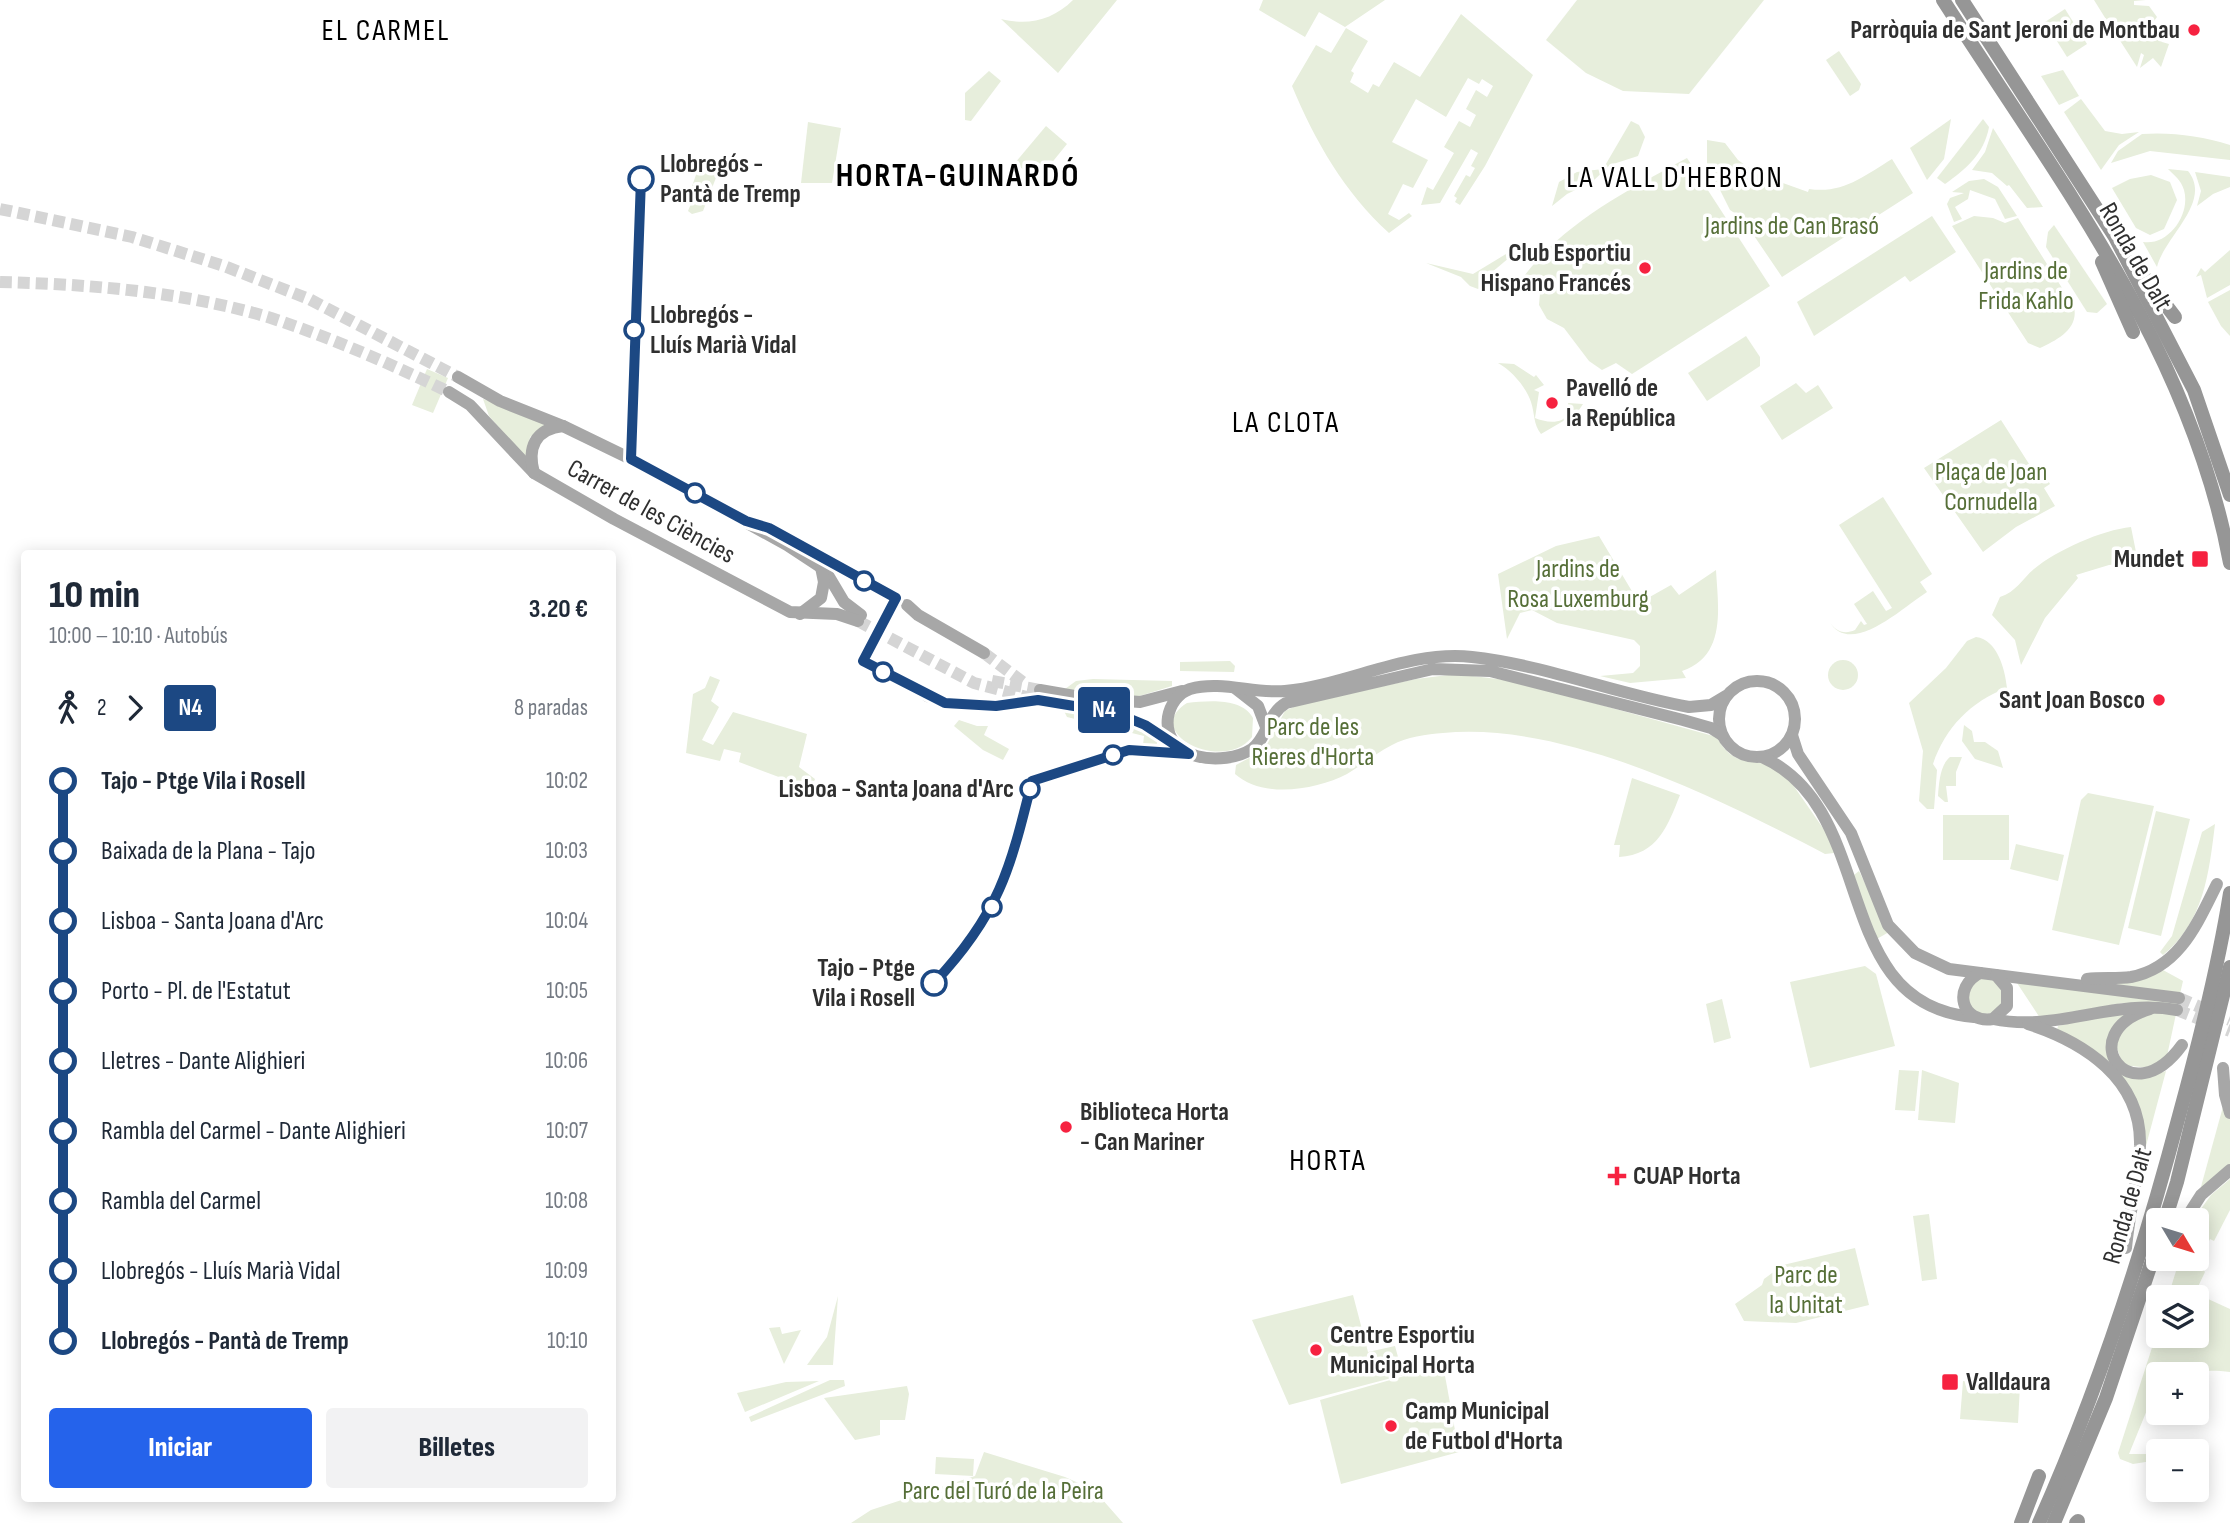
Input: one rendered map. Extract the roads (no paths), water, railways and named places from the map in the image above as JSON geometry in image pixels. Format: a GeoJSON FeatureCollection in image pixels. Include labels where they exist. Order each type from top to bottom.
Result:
{"type":"FeatureCollection","features":[{"type":"Feature","properties":{"kind":"highway"},"geometry":{"type":"LineString","coordinates":[[1937,0],[1965,35]]}},
{"type":"Feature","properties":{"kind":"highway","name":"Ronda de Dalt"},"geometry":{"type":"LineString","coordinates":[[1943,0],[2090,228],[2140,313],[2181,399],[2214,494],[2230,563]]}},
{"type":"Feature","properties":{"kind":"highway","name":"Ronda de Dalt"},"geometry":{"type":"LineString","coordinates":[[1962,0],[2115,237],[2194,390],[2230,495]]}},
{"type":"Feature","properties":{"kind":"highway"},"geometry":{"type":"LineString","coordinates":[[1968,0],[1990,43]]}},
{"type":"Feature","properties":{"kind":"highway"},"geometry":{"type":"LineString","coordinates":[[2090,228],[2100,259],[2133,332]]}},
{"type":"Feature","properties":{"kind":"highway"},"geometry":{"type":"LineString","coordinates":[[2115,237],[2175,317]]}},
{"type":"Feature","properties":{"kind":"highway","name":"Ronda de Dalt"},"geometry":{"type":"LineString","coordinates":[[2039,1523],[2105,1362],[2154,1209],[2201,1035],[2230,893]]}},
{"type":"Feature","properties":{"kind":"highway","name":"Ronda de Dalt"},"geometry":{"type":"LineString","coordinates":[[2169,1208],[2230,967]]}},
{"type":"Feature","properties":{"kind":"highway","name":"Ronda de Dalt"},"geometry":{"type":"LineString","coordinates":[[2054,1523],[2106,1398],[2149,1271]]}},
{"type":"Feature","properties":{"kind":"highway"},"geometry":{"type":"LineString","coordinates":[[2021,1523],[2039,1476]]}},
{"type":"Feature","properties":{"kind":"main road"},"geometry":{"type":"LineString","coordinates":[[458,377],[511,406],[563,426],[746,521],[821,567],[823,594],[813,607],[799,614]]}},
{"type":"Feature","properties":{"kind":"main road"},"geometry":{"type":"LineString","coordinates":[[470,405],[479,389]]}},
{"type":"Feature","properties":{"kind":"main road","name":"Carrer de les Ciències"},"geometry":{"type":"LineString","coordinates":[[449,392],[470,405],[534,473],[726,581],[799,614],[836,614],[859,618],[844,602],[831,578],[821,567]]}},
{"type":"Feature","properties":{"kind":"main road"},"geometry":{"type":"LineString","coordinates":[[534,473],[530,453],[533,443],[544,431],[563,426]]}},
{"type":"Feature","properties":{"kind":"main road"},"geometry":{"type":"LineString","coordinates":[[906,605],[918,615],[984,653]]}},
{"type":"Feature","properties":{"kind":"main road"},"geometry":{"type":"LineString","coordinates":[[1085,703],[1140,702],[1211,686],[1285,691],[1406,663],[1459,656],[1489,659],[1689,707],[1711,705],[1747,682],[1763,681],[1779,686],[1789,696],[1795,709],[1791,735],[1794,747],[1851,833],[1884,918],[1896,936],[1931,962],[1950,969],[2065,982],[2178,1004],[2133,1015],[2119,1024],[2111,1046],[2116,1060],[2129,1072],[2146,1075],[2163,1067],[2182,1045]]}},
{"type":"Feature","properties":{"kind":"main road"},"geometry":{"type":"LineString","coordinates":[[1039,695],[1085,703],[1131,718],[1195,756],[1226,758],[1254,747],[1275,710],[1292,701],[1424,671],[1462,668],[1490,671],[1691,722],[1722,735]]}},
{"type":"Feature","properties":{"kind":"main road"},"geometry":{"type":"LineString","coordinates":[[1235,688],[1258,706],[1266,727]]}},
{"type":"Feature","properties":{"kind":"main road"},"geometry":{"type":"LineString","coordinates":[[1175,745],[1168,730],[1169,712],[1174,701],[1188,690]]}},
{"type":"Feature","properties":{"kind":"main road"},"geometry":{"type":"LineString","coordinates":[[927,696],[949,703]]}},
{"type":"Feature","properties":{"kind":"main road"},"geometry":{"type":"LineString","coordinates":[[1726,696],[1719,715],[1722,735],[1735,752],[1762,757],[1789,772],[1836,842],[1872,944],[1886,971],[1924,1003],[1954,1014],[2028,1024],[2060,1035],[2096,1056],[2129,1098],[2138,1126],[2140,1147],[2126,1248]]}},
{"type":"Feature","properties":{"kind":"main road"},"geometry":{"type":"LineString","coordinates":[[1762,757],[1781,749],[1791,735]]}},
{"type":"Feature","properties":{"kind":"main road"},"geometry":{"type":"LineString","coordinates":[[2065,982],[2130,977],[2163,963],[2189,938],[2217,884]]}},
{"type":"Feature","properties":{"kind":"main road"},"geometry":{"type":"LineString","coordinates":[[1974,1017],[1964,1006],[1962,993],[1967,982],[1980,972]]}},
{"type":"Feature","properties":{"kind":"main road"},"geometry":{"type":"LineString","coordinates":[[1993,1019],[2005,1009],[2009,997],[2004,982],[1996,975]]}},
{"type":"Feature","properties":{"kind":"main road"},"geometry":{"type":"LineString","coordinates":[[2028,1024],[2131,1006],[2159,1007]]}},
{"type":"Feature","properties":{"kind":"main road"},"geometry":{"type":"LineString","coordinates":[[2224,1068],[2225,1095],[2230,1113]]}},
{"type":"Feature","properties":{"kind":"main road"},"geometry":{"type":"LineString","coordinates":[[2193,1208],[2202,1195],[2230,1170]]}},
{"type":"Feature","properties":{"kind":"tunnel"},"geometry":{"type":"LineString","coordinates":[[0,209],[132,237],[224,266],[309,299],[458,377]]}},
{"type":"Feature","properties":{"kind":"tunnel"},"geometry":{"type":"LineString","coordinates":[[0,282],[137,291],[239,309],[339,343],[449,392]]}},
{"type":"Feature","properties":{"kind":"tunnel"},"geometry":{"type":"LineString","coordinates":[[858,621],[974,683],[1038,700]]}},
{"type":"Feature","properties":{"kind":"tunnel"},"geometry":{"type":"LineString","coordinates":[[984,653],[1024,683]]}},
{"type":"Feature","properties":{"kind":"tunnel"},"geometry":{"type":"LineString","coordinates":[[992,681],[1040,690]]}},
{"type":"Feature","properties":{"kind":"tunnel"},"geometry":{"type":"LineString","coordinates":[[949,703],[996,706],[1030,701]]}},
{"type":"Feature","properties":{"kind":"tunnel"},"geometry":{"type":"LineString","coordinates":[[2179,998],[2230,1020]]}},
{"type":"Feature","properties":{"kind":"tunnel"},"geometry":{"type":"LineString","coordinates":[[2177,1010],[2230,1031]]}},
{"type":"Feature","properties":{"kind":"place","name":"Parròquia de Sant Jeroni de Montbau"},"geometry":{"type":"Point","coordinates":[2194,30]}},
{"type":"Feature","properties":{"kind":"place","name":"Llobregós - Pantà de Tremp"},"geometry":{"type":"Point","coordinates":[641,179]}},
{"type":"Feature","properties":{"kind":"place","name":"Club Esportiu Hispano Francés"},"geometry":{"type":"Point","coordinates":[1645,268]}},
{"type":"Feature","properties":{"kind":"place","name":"Llobregós - Lluís Marià Vidal"},"geometry":{"type":"Point","coordinates":[634,330]}},
{"type":"Feature","properties":{"kind":"place","name":"Pavelló de la República"},"geometry":{"type":"Point","coordinates":[1552,403]}},
{"type":"Feature","properties":{"kind":"place","name":"Mundet"},"geometry":{"type":"Point","coordinates":[2200,559]}},
{"type":"Feature","properties":{"kind":"place","name":"Sant Joan Bosco"},"geometry":{"type":"Point","coordinates":[2159,700]}},
{"type":"Feature","properties":{"kind":"place","name":"Lisboa - Santa Joana d'Arc"},"geometry":{"type":"Point","coordinates":[1030,789]}},
{"type":"Feature","properties":{"kind":"place","name":"Tajo - Ptge Vila i Rosell"},"geometry":{"type":"Point","coordinates":[934,983]}},
{"type":"Feature","properties":{"kind":"place","name":"Biblioteca Horta - Can Mariner"},"geometry":{"type":"Point","coordinates":[1066,1127]}},
{"type":"Feature","properties":{"kind":"place","name":"CUAP Horta"},"geometry":{"type":"Point","coordinates":[1617,1176]}},
{"type":"Feature","properties":{"kind":"place","name":"Centre Esportiu Municipal Horta"},"geometry":{"type":"Point","coordinates":[1316,1350]}},
{"type":"Feature","properties":{"kind":"place","name":"Valldaura"},"geometry":{"type":"Point","coordinates":[1950,1382]}},
{"type":"Feature","properties":{"kind":"place","name":"Camp Municipal de Futbol d'Horta"},"geometry":{"type":"Point","coordinates":[1391,1426]}},
{"type":"Feature","properties":{"kind":"district","name":"EL CARMEL"},"geometry":{"type":"Point","coordinates":[386,31]}},
{"type":"Feature","properties":{"kind":"district","name":"HORTA-GUINARDÓ"},"geometry":{"type":"Point","coordinates":[958,176]}},
{"type":"Feature","properties":{"kind":"district","name":"LA VALL D'HEBRON"},"geometry":{"type":"Point","coordinates":[1675,178]}},
{"type":"Feature","properties":{"kind":"district","name":"LA CLOTA"},"geometry":{"type":"Point","coordinates":[1286,423]}},
{"type":"Feature","properties":{"kind":"district","name":"HORTA"},"geometry":{"type":"Point","coordinates":[1328,1161]}},
{"type":"Feature","properties":{"kind":"park label","name":"Jardins de Can Brasó"},"geometry":{"type":"Point","coordinates":[1792,226]}},
{"type":"Feature","properties":{"kind":"park label","name":"Jardins de Frida Kahlo"},"geometry":{"type":"Point","coordinates":[2026,286]}},
{"type":"Feature","properties":{"kind":"park label","name":"Plaça de Joan Cornudella"},"geometry":{"type":"Point","coordinates":[1991,487]}},
{"type":"Feature","properties":{"kind":"park label","name":"Jardins de Rosa Luxemburg"},"geometry":{"type":"Point","coordinates":[1578,584]}},
{"type":"Feature","properties":{"kind":"park label","name":"Parc de les Rieres d'Horta"},"geometry":{"type":"Point","coordinates":[1313,742]}},
{"type":"Feature","properties":{"kind":"park label","name":"Parc de la Unitat"},"geometry":{"type":"Point","coordinates":[1806,1290]}},
{"type":"Feature","properties":{"kind":"park label","name":"Parc del Turó de la Peira"},"geometry":{"type":"Point","coordinates":[1003,1491]}}]}
